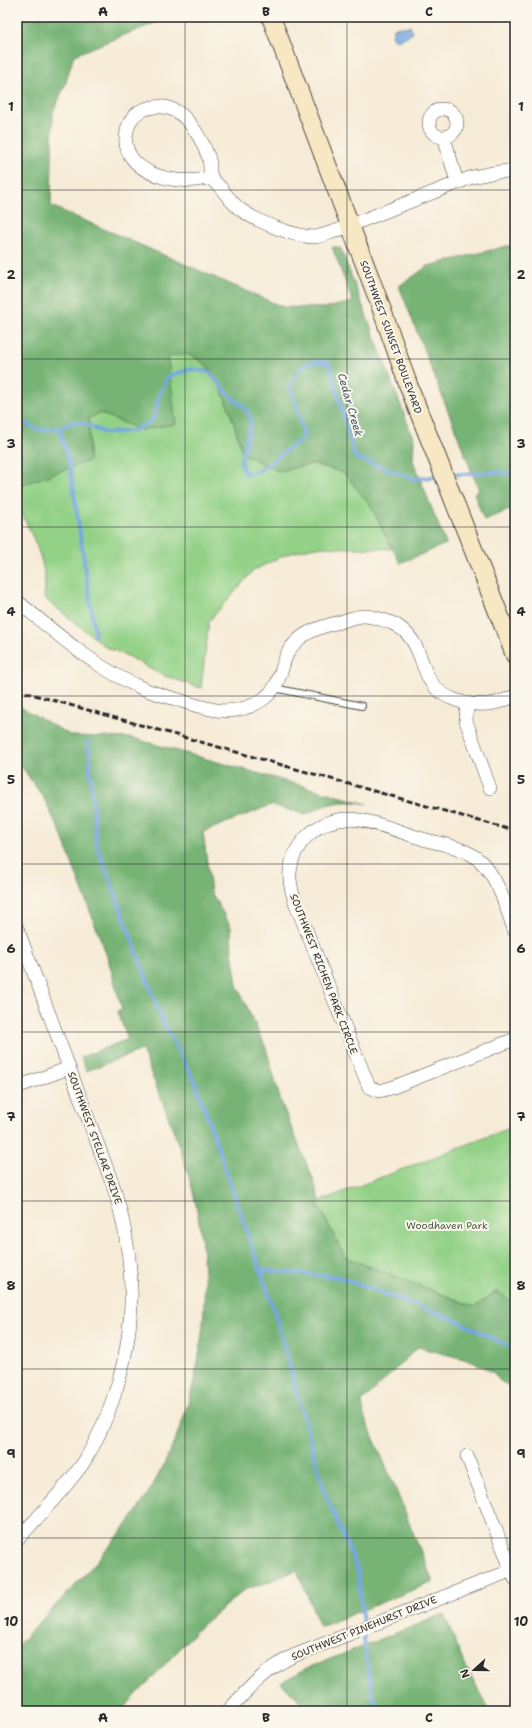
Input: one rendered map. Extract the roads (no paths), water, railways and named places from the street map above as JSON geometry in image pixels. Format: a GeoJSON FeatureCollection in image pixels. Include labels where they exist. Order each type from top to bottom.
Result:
{"type":"FeatureCollection","features":[{"type":"Feature","properties":{"kind":"main road","name":"SOUTHWEST SUNSET BOULEVARD"},"geometry":{"type":"LineString","coordinates":[[271,17],[450,493],[515,655]]}},
{"type":"Feature","properties":{"kind":"street"},"geometry":{"type":"LineString","coordinates":[[211,176],[196,181],[185,182],[142,169],[133,161],[126,142],[127,130],[134,117],[141,111],[160,106],[171,108],[180,112],[187,119],[205,148],[209,158],[211,176],[228,198],[244,212],[288,232],[316,237],[350,226],[457,182],[487,173],[515,171]]}},
{"type":"Feature","properties":{"kind":"street"},"geometry":{"type":"LineString","coordinates":[[444,137],[457,182]]}},
{"type":"Feature","properties":{"kind":"street"},"geometry":{"type":"LineString","coordinates":[[17,601],[73,646],[99,664],[143,689],[206,709],[224,712],[247,708],[262,700],[274,688],[280,678],[290,650],[305,634],[318,628],[364,616],[386,620],[403,630],[415,644],[430,680],[443,693],[459,702],[490,704],[515,696]]}},
{"type":"Feature","properties":{"kind":"street"},"geometry":{"type":"LineString","coordinates":[[467,703],[466,721],[490,788]]}},
{"type":"Feature","properties":{"kind":"street","name":"SOUTHWEST RICHEN PARK CIRCLE"},"geometry":{"type":"LineString","coordinates":[[515,932],[494,877],[478,858],[469,853],[348,818],[334,820],[310,833],[300,844],[293,858],[290,873],[290,887],[366,1081],[373,1090],[379,1091],[391,1088],[515,1038]]}},
{"type":"Feature","properties":{"kind":"street","name":"SOUTHWEST STELLAR DRIVE"},"geometry":{"type":"LineString","coordinates":[[17,928],[121,1210],[130,1257],[132,1292],[130,1328],[116,1390],[95,1442],[84,1461],[61,1491],[19,1533]]}},
{"type":"Feature","properties":{"kind":"street"},"geometry":{"type":"LineString","coordinates":[[17,1087],[69,1068]]}},
{"type":"Feature","properties":{"kind":"street"},"geometry":{"type":"LineString","coordinates":[[467,1456],[514,1573]]}},
{"type":"Feature","properties":{"kind":"street","name":"SOUTHWEST PINEHURST DRIVE"},"geometry":{"type":"LineString","coordinates":[[228,1711],[266,1672],[293,1656],[514,1573]]}},
{"type":"Feature","properties":{"kind":"lane"},"geometry":{"type":"LineString","coordinates":[[274,688],[362,706]]}},
{"type":"Feature","properties":{"kind":"water"},"geometry":{"type":"Polygon","coordinates":[[[410,26],[413,33],[398,41],[392,37],[394,28],[410,26]]]}},
{"type":"Feature","properties":{"kind":"waterway","name":"Cedar Creek"},"geometry":{"type":"LineString","coordinates":[[17,419],[39,430],[59,428],[72,423],[80,422],[105,433],[133,431],[153,420],[159,396],[168,376],[192,369],[209,372],[228,394],[247,410],[251,421],[241,462],[245,474],[260,470],[304,437],[297,408],[289,385],[304,365],[314,362],[329,363],[355,457],[415,479],[439,476]]}},
{"type":"Feature","properties":{"kind":"waterway"},"geometry":{"type":"LineString","coordinates":[[59,428],[70,466],[95,635]]}},
{"type":"Feature","properties":{"kind":"waterway","name":"Cedar Creek"},"geometry":{"type":"LineString","coordinates":[[449,475],[495,472],[515,474]]}},
{"type":"Feature","properties":{"kind":"waterway"},"geometry":{"type":"LineString","coordinates":[[88,742],[96,843],[162,1020],[196,1084],[274,1310],[325,1493],[358,1571],[366,1658],[376,1711]]}},
{"type":"Feature","properties":{"kind":"waterway"},"geometry":{"type":"LineString","coordinates":[[260,1270],[339,1277],[453,1319],[515,1349]]}},
{"type":"Feature","properties":{"kind":"railway"},"geometry":{"type":"LineString","coordinates":[[17,690],[515,831]]}},
{"type":"Feature","properties":{"kind":"park label","name":"Woodhaven Park"},"geometry":{"type":"Point","coordinates":[447,1225]}}]}
